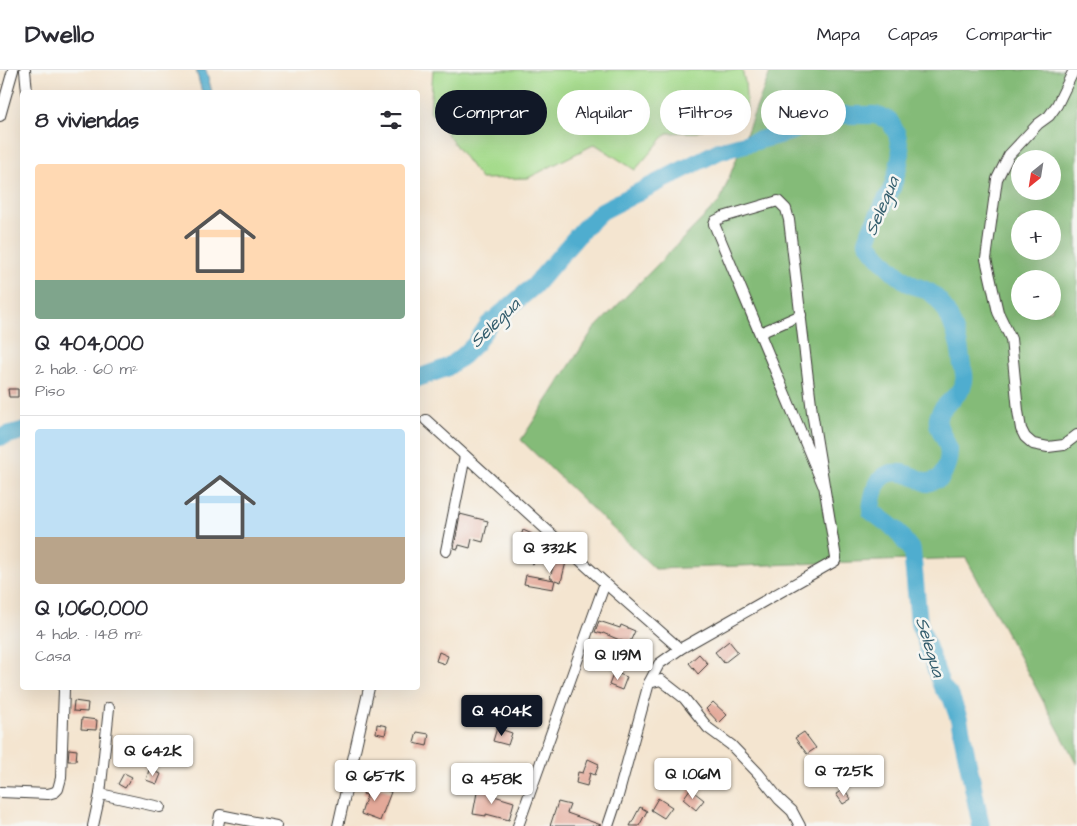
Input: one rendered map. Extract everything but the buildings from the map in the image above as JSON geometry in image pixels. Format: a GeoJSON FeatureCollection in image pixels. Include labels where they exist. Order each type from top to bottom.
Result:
{"type":"FeatureCollection","features":[{"type":"Feature","properties":{"kind":"street"},"geometry":{"type":"LineString","coordinates":[[0,116],[13,70]]}},
{"type":"Feature","properties":{"kind":"street"},"geometry":{"type":"LineString","coordinates":[[25,70],[27,90]]}},
{"type":"Feature","properties":{"kind":"street"},"geometry":{"type":"LineString","coordinates":[[1074,70],[1057,105],[1049,116],[1038,124],[1009,155],[996,179],[986,259],[998,312],[1011,339],[1018,411],[1021,429],[1025,437],[1033,444],[1048,447],[1064,445],[1077,435]]}},
{"type":"Feature","properties":{"kind":"street"},"geometry":{"type":"LineString","coordinates":[[608,826],[649,683],[659,664],[680,649],[835,561],[837,554],[823,485],[812,412],[789,220],[786,209],[778,201],[723,217],[715,221],[714,224],[823,485]]}},
{"type":"Feature","properties":{"kind":"street"},"geometry":{"type":"LineString","coordinates":[[760,333],[801,315]]}},
{"type":"Feature","properties":{"kind":"street"},"geometry":{"type":"LineString","coordinates":[[426,420],[680,649]]}},
{"type":"Feature","properties":{"kind":"street"},"geometry":{"type":"LineString","coordinates":[[446,551],[465,456]]}},
{"type":"Feature","properties":{"kind":"street"},"geometry":{"type":"LineString","coordinates":[[518,826],[606,584]]}},
{"type":"Feature","properties":{"kind":"street"},"geometry":{"type":"LineString","coordinates":[[649,683],[661,680],[684,698],[708,728],[731,745],[758,773],[779,799],[792,811],[800,826]]}},
{"type":"Feature","properties":{"kind":"street"},"geometry":{"type":"LineString","coordinates":[[0,792],[48,794],[58,789],[64,690]]}},
{"type":"Feature","properties":{"kind":"street"},"geometry":{"type":"LineString","coordinates":[[338,826],[369,690]]}},
{"type":"Feature","properties":{"kind":"street"},"geometry":{"type":"LineString","coordinates":[[93,826],[100,794],[109,708]]}},
{"type":"Feature","properties":{"kind":"street"},"geometry":{"type":"LineString","coordinates":[[100,794],[160,807]]}},
{"type":"Feature","properties":{"kind":"street"},"geometry":{"type":"LineString","coordinates":[[218,826],[220,815],[276,826]]}},
{"type":"Feature","properties":{"kind":"green space"},"geometry":{"type":"Polygon","coordinates":[[[433,70],[742,70],[745,82],[746,90],[660,90],[660,135],[665,135],[635,170],[595,144],[528,178],[481,179],[448,135],[547,135],[547,90],[435,90],[435,119],[430,112],[433,70]]]}},
{"type":"Feature","properties":{"kind":"green space"},"geometry":{"type":"Polygon","coordinates":[[[771,70],[1077,70],[1077,764],[966,558],[655,569],[521,440],[593,330],[720,201],[746,135],[751,135],[751,121],[761,96],[761,135],[846,135],[846,90],[763,90],[771,70]]]}},
{"type":"Feature","properties":{"kind":"water"},"geometry":{"type":"Polygon","coordinates":[[[196,70],[206,70],[211,90],[201,90],[196,70]]]}},
{"type":"Feature","properties":{"kind":"waterway","name":"Selegua"},"geometry":{"type":"LineString","coordinates":[[420,377],[446,368],[463,356],[475,344],[489,324],[534,286],[584,228],[602,211],[719,151],[793,131],[815,120],[839,115],[875,115],[889,120],[897,134],[901,153],[892,188],[871,229],[867,242],[896,273],[910,284],[931,293],[943,306],[955,332],[964,378],[962,387],[944,407],[938,417],[939,427],[949,451],[947,465],[941,478],[927,483],[904,473],[887,474],[876,487],[871,511],[896,530],[912,551],[919,623],[942,687],[951,697],[959,719],[981,826]]}},
{"type":"Feature","properties":{"kind":"waterway","name":"Selegua"},"geometry":{"type":"LineString","coordinates":[[0,437],[20,432]]}}]}
